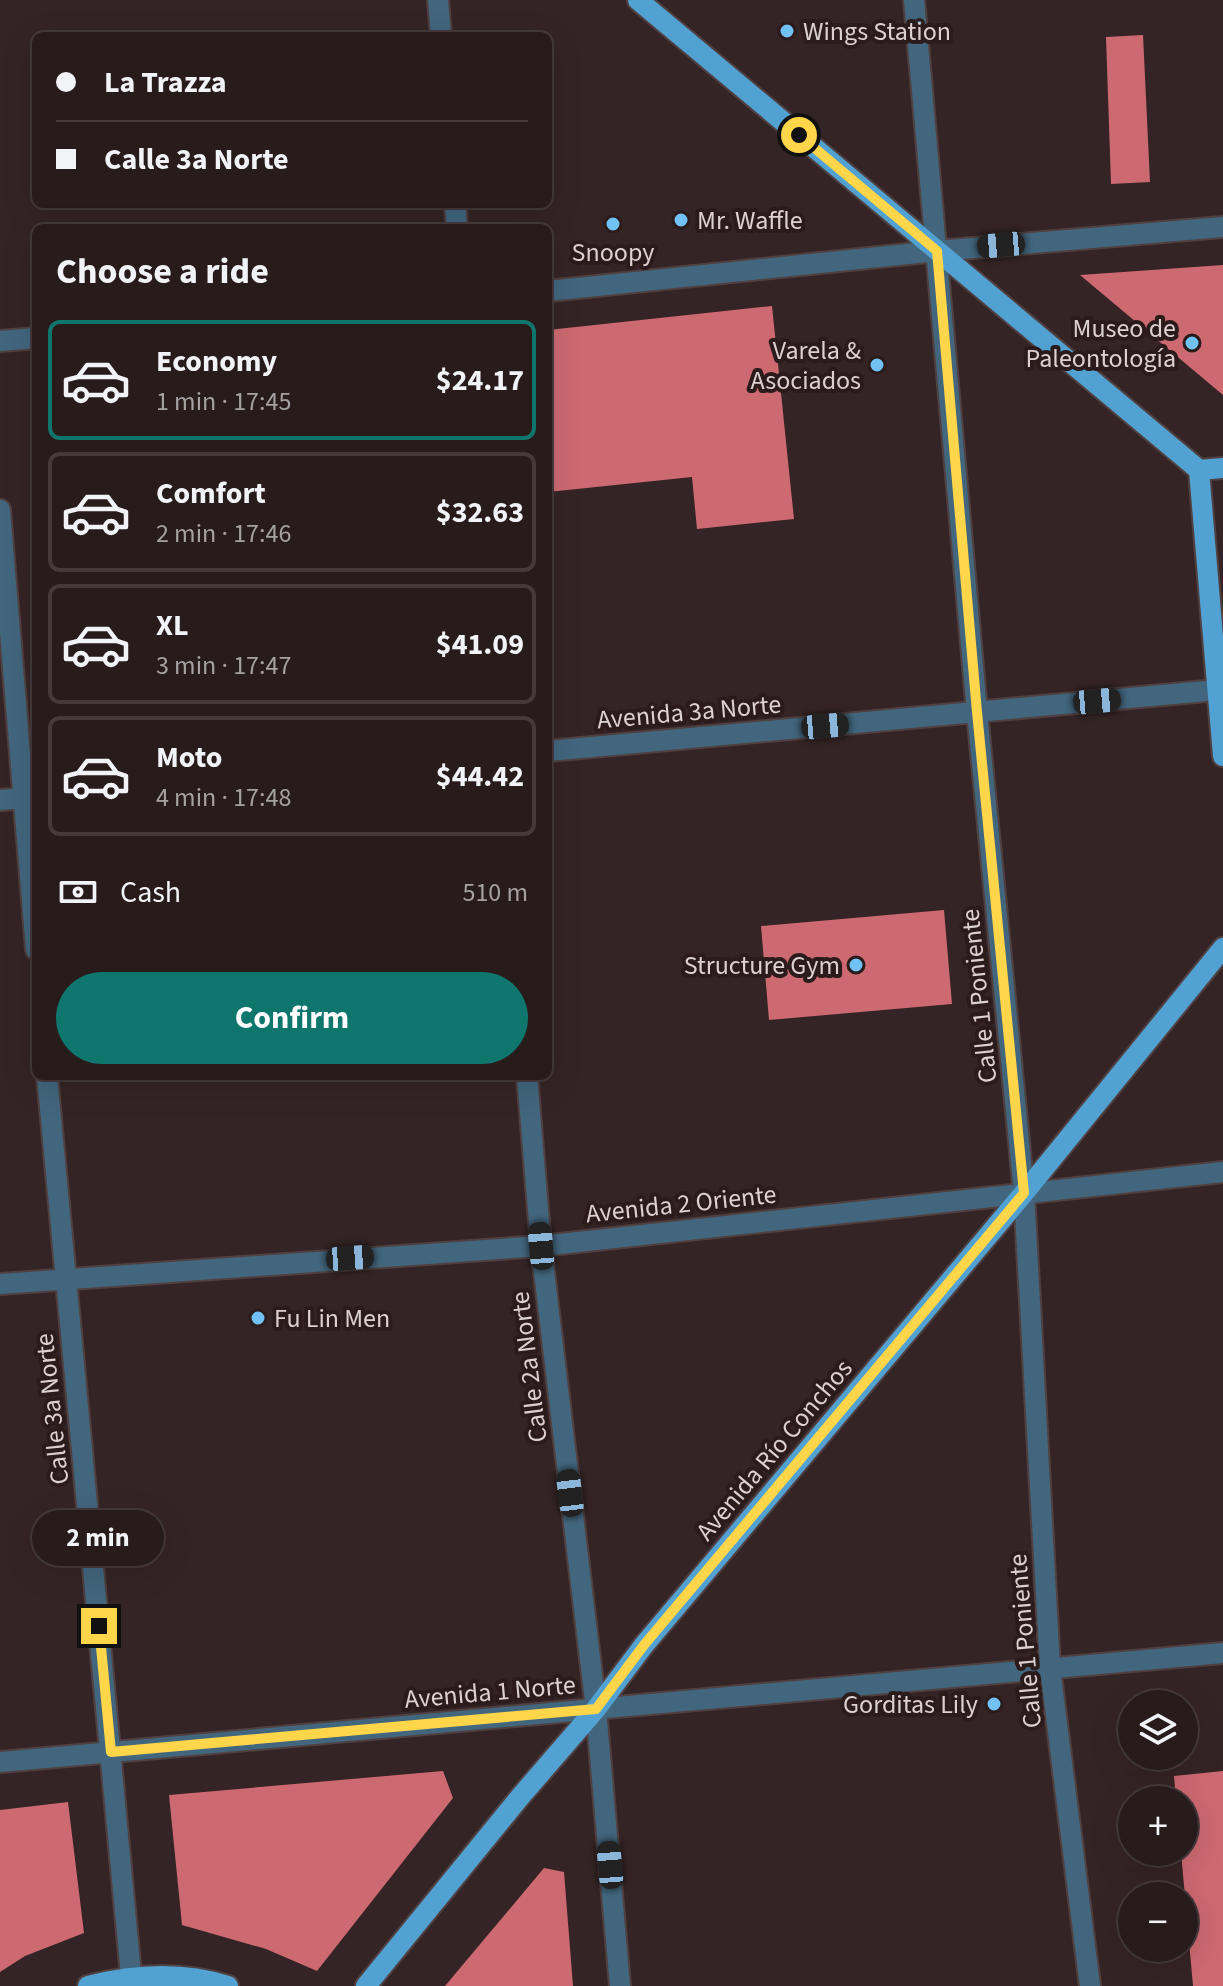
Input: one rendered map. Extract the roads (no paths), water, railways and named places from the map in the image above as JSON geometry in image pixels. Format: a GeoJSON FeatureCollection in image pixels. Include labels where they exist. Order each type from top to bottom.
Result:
{"type":"FeatureCollection","features":[{"type":"Feature","properties":{"kind":"main road"},"geometry":{"type":"LineString","coordinates":[[638,0],[1199,470],[1223,468]]}},
{"type":"Feature","properties":{"kind":"main road"},"geometry":{"type":"LineString","coordinates":[[1199,470],[1223,756]]}},
{"type":"Feature","properties":{"kind":"main road","name":"Avenida Río Conchos"},"geometry":{"type":"LineString","coordinates":[[366,1986],[596,1709],[644,1645],[1024,1193],[1223,948]]}},
{"type":"Feature","properties":{"kind":"main road"},"geometry":{"type":"LineString","coordinates":[[88,1986],[131,1975],[201,1977],[228,1986]]}},
{"type":"Feature","properties":{"kind":"street"},"geometry":{"type":"LineString","coordinates":[[438,0],[441,32]]}},
{"type":"Feature","properties":{"kind":"street","name":"Calle 1 Poniente"},"geometry":{"type":"LineString","coordinates":[[914,0],[977,712],[1024,1193],[1050,1668],[1090,1986]]}},
{"type":"Feature","properties":{"kind":"street"},"geometry":{"type":"LineString","coordinates":[[552,291],[937,251],[1223,227]]}},
{"type":"Feature","properties":{"kind":"street"},"geometry":{"type":"LineString","coordinates":[[0,341],[32,338]]}},
{"type":"Feature","properties":{"kind":"street"},"geometry":{"type":"LineString","coordinates":[[0,510],[30,798],[32,848]]}},
{"type":"Feature","properties":{"kind":"street","name":"Avenida 3a Norte"},"geometry":{"type":"LineString","coordinates":[[552,751],[1217,690]]}},
{"type":"Feature","properties":{"kind":"street"},"geometry":{"type":"LineString","coordinates":[[0,800],[30,798]]}},
{"type":"Feature","properties":{"kind":"street","name":"Calle 3a Norte"},"geometry":{"type":"LineString","coordinates":[[47,1080],[131,1975]]}},
{"type":"Feature","properties":{"kind":"street","name":"Calle 2a Norte"},"geometry":{"type":"LineString","coordinates":[[527,1080],[541,1246],[596,1709],[620,1986]]}},
{"type":"Feature","properties":{"kind":"street","name":"Avenida 2 Oriente"},"geometry":{"type":"LineString","coordinates":[[0,1284],[541,1246],[1223,1172]]}},
{"type":"Feature","properties":{"kind":"street","name":"Avenida 1 Norte"},"geometry":{"type":"LineString","coordinates":[[0,1762],[1223,1653]]}},
{"type":"Feature","properties":{"kind":"place","name":"Wings Station"},"geometry":{"type":"Point","coordinates":[787,31]}},
{"type":"Feature","properties":{"kind":"place","name":"Mr. Waffle"},"geometry":{"type":"Point","coordinates":[681,220]}},
{"type":"Feature","properties":{"kind":"place","name":"Snoopy"},"geometry":{"type":"Point","coordinates":[613,224]}},
{"type":"Feature","properties":{"kind":"place","name":"Museo de Paleontología"},"geometry":{"type":"Point","coordinates":[1192,343]}},
{"type":"Feature","properties":{"kind":"place","name":"Varela & Asociados"},"geometry":{"type":"Point","coordinates":[877,365]}},
{"type":"Feature","properties":{"kind":"place","name":"Structure Gym"},"geometry":{"type":"Point","coordinates":[856,965]}},
{"type":"Feature","properties":{"kind":"place","name":"Fu Lin Men"},"geometry":{"type":"Point","coordinates":[258,1318]}},
{"type":"Feature","properties":{"kind":"place","name":"Gorditas Lily"},"geometry":{"type":"Point","coordinates":[994,1704]}}]}
